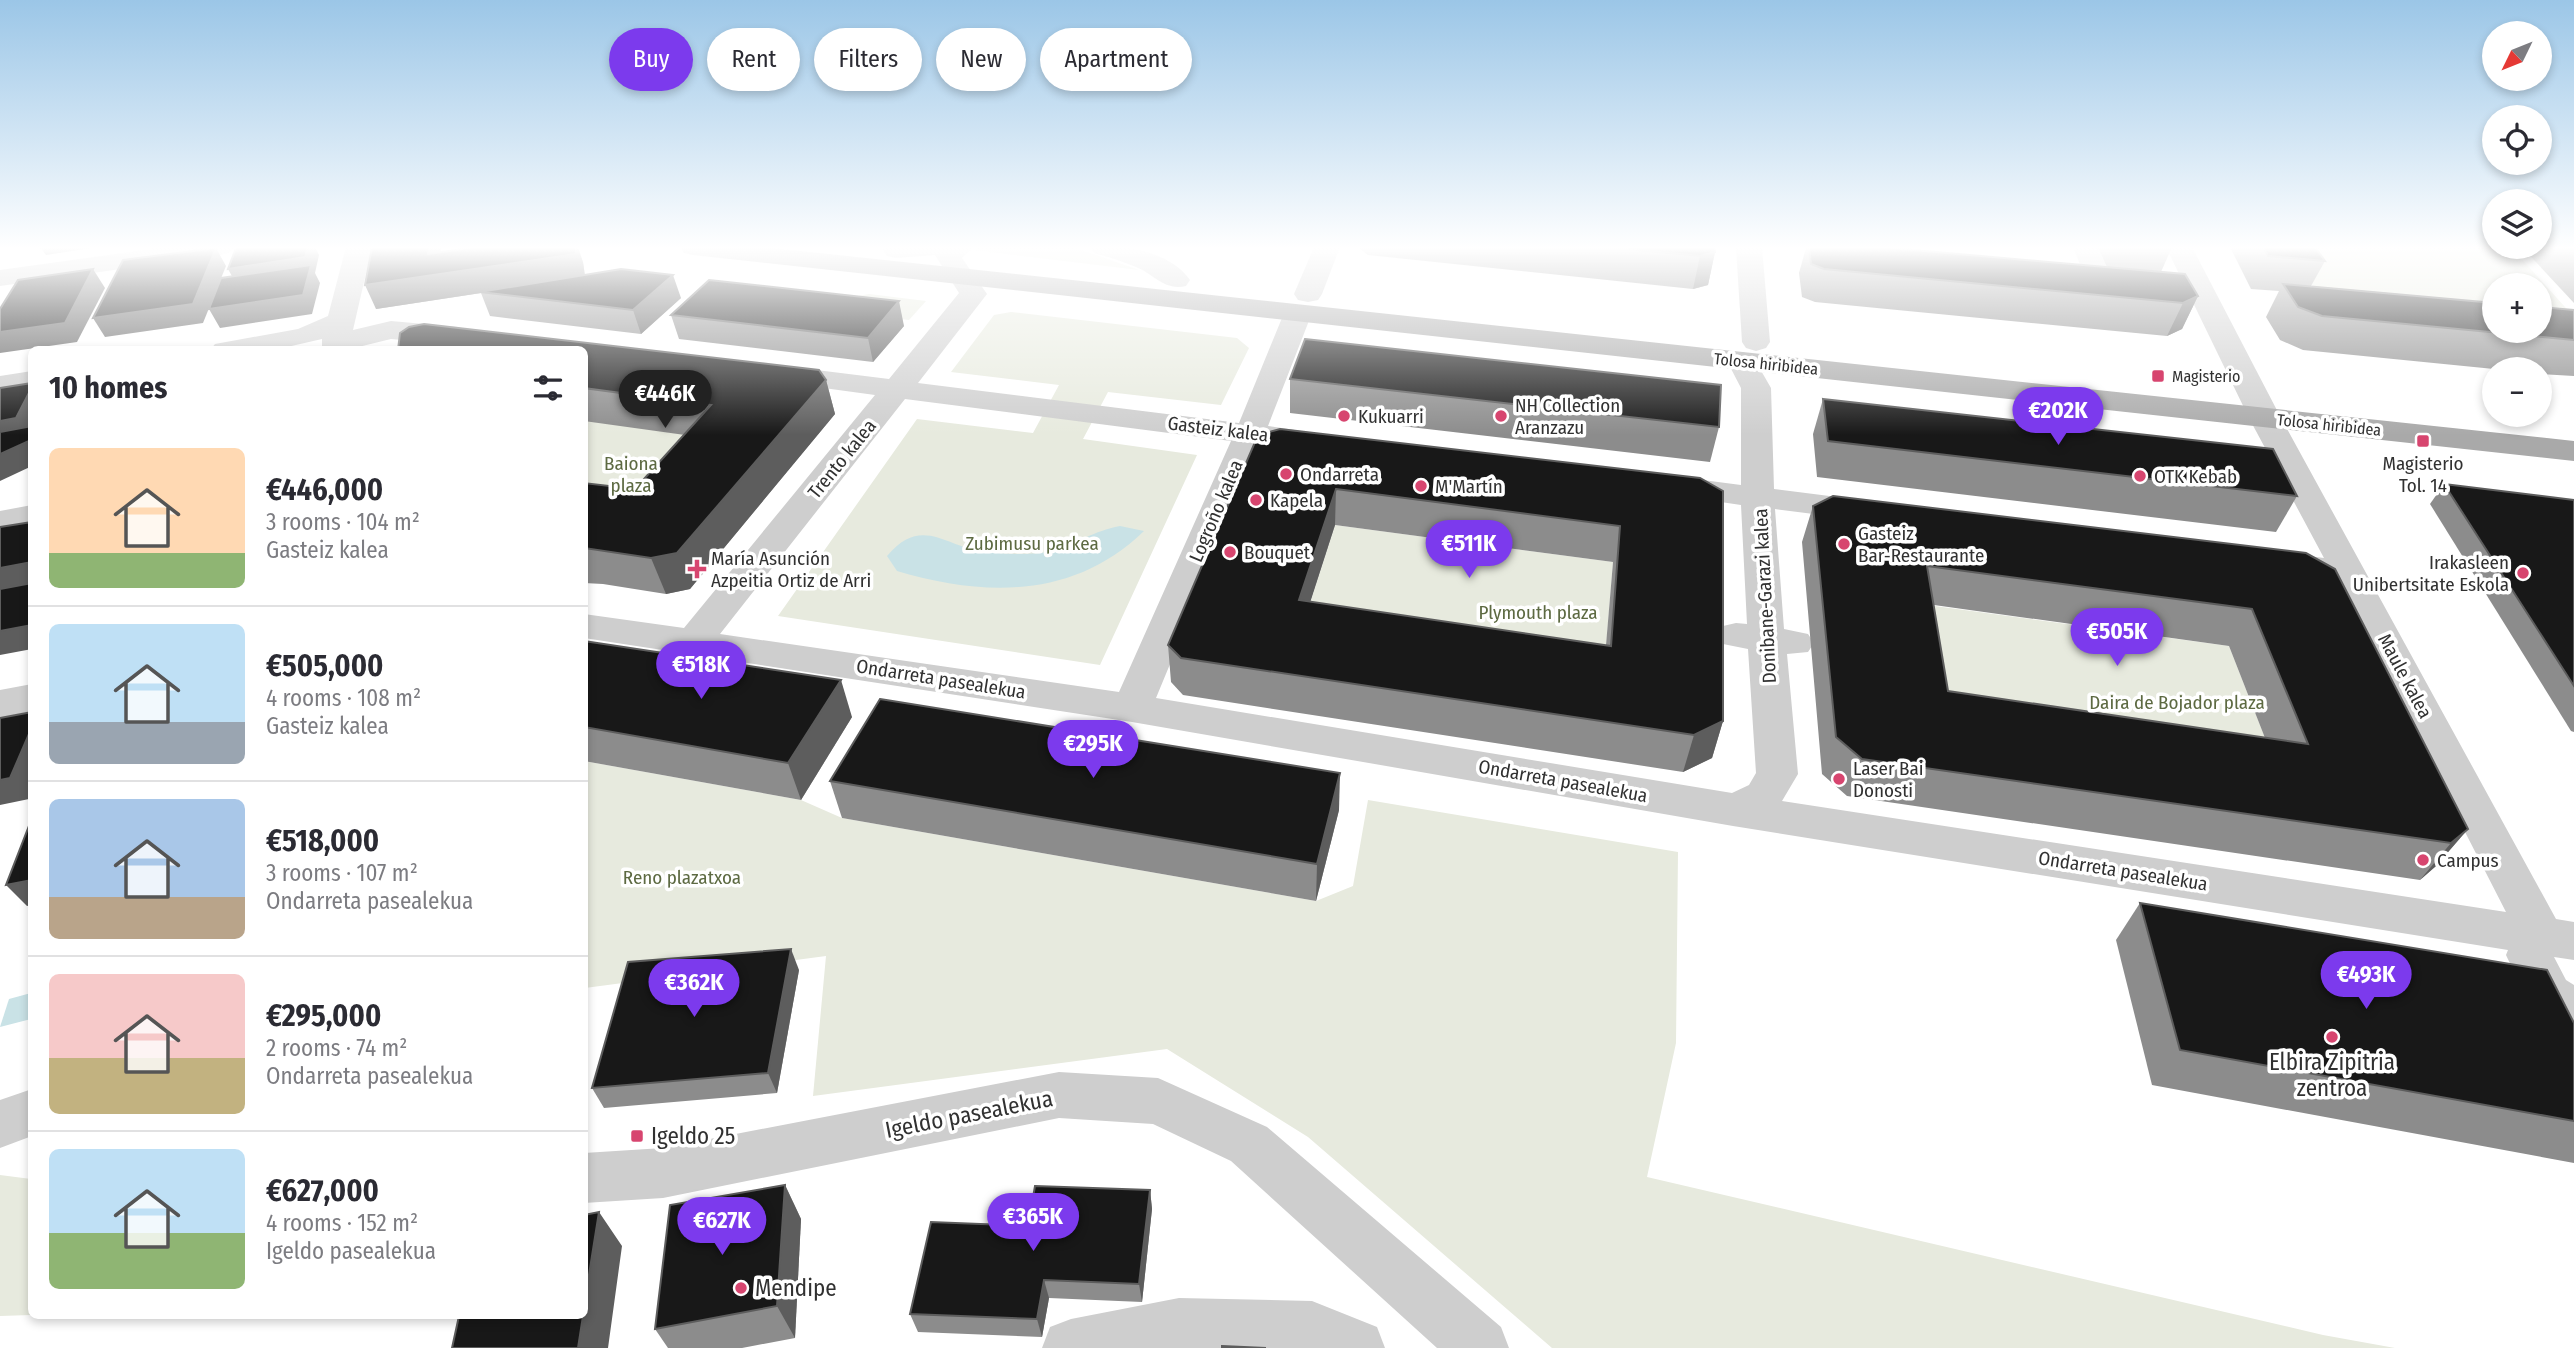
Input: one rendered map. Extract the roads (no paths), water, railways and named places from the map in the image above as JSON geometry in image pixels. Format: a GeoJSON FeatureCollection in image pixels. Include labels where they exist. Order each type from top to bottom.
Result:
{"type":"FeatureCollection","features":[{"type":"Feature","properties":{"kind":"main road","name":"Tolosa hiribidea"},"geometry":{"type":"LineString","coordinates":[[1358,310],[2260,407],[2574,451]]}},
{"type":"Feature","properties":{"kind":"main road","name":"Tolosa hiribidea"},"geometry":{"type":"LineString","coordinates":[[2260,407],[2574,428]]}},
{"type":"Feature","properties":{"kind":"street"},"geometry":{"type":"LineString","coordinates":[[336,338],[343,310]]}},
{"type":"Feature","properties":{"kind":"street","name":"Trento kalea"},"geometry":{"type":"LineString","coordinates":[[694,641],[961,310]]}},
{"type":"Feature","properties":{"kind":"street","name":"Logroño kalea"},"geometry":{"type":"LineString","coordinates":[[1132,708],[1301,310]]}},
{"type":"Feature","properties":{"kind":"street","name":"Donibane-Garazi kalea"},"geometry":{"type":"LineString","coordinates":[[1733,810],[1764,796],[1777,774],[1758,528],[1756,388],[1749,352],[1749,310]]}},
{"type":"Feature","properties":{"kind":"street","name":"Maule kalea"},"geometry":{"type":"LineString","coordinates":[[2211,310],[2350,573],[2414,727],[2558,938]]}},
{"type":"Feature","properties":{"kind":"street"},"geometry":{"type":"LineString","coordinates":[[250,346],[305,337],[336,338],[391,330],[491,340]]}},
{"type":"Feature","properties":{"kind":"street","name":"Gasteiz kalea"},"geometry":{"type":"LineString","coordinates":[[746,371],[1334,444]]}},
{"type":"Feature","properties":{"kind":"street"},"geometry":{"type":"LineString","coordinates":[[0,385],[28,381]]}},
{"type":"Feature","properties":{"kind":"street"},"geometry":{"type":"LineString","coordinates":[[1647,483],[1759,496],[1877,503]]}},
{"type":"Feature","properties":{"kind":"street"},"geometry":{"type":"LineString","coordinates":[[0,521],[28,517]]}},
{"type":"Feature","properties":{"kind":"street"},"geometry":{"type":"LineString","coordinates":[[2248,559],[2350,573]]}},
{"type":"Feature","properties":{"kind":"street","name":"Ondarreta pasealekua"},"geometry":{"type":"LineString","coordinates":[[588,627],[1132,708],[1733,810],[2558,938]]}},
{"type":"Feature","properties":{"kind":"street"},"geometry":{"type":"LineString","coordinates":[[0,704],[28,698]]}},
{"type":"Feature","properties":{"kind":"street"},"geometry":{"type":"LineString","coordinates":[[2558,938],[2529,955],[2549,994],[2574,1012]]}},
{"type":"Feature","properties":{"kind":"street","name":"Igeldo pasealekua"},"geometry":{"type":"LineString","coordinates":[[588,1178],[663,1173],[1059,1096],[1158,1101],[1249,1144],[1480,1348]]}},
{"type":"Feature","properties":{"kind":"street"},"geometry":{"type":"LineString","coordinates":[[0,1125],[28,1114]]}},
{"type":"Feature","properties":{"kind":"street"},"geometry":{"type":"LineString","coordinates":[[0,1125],[28,1132]]}},
{"type":"Feature","properties":{"kind":"street"},"geometry":{"type":"LineString","coordinates":[[1071,1348],[1179,1327],[1312,1330],[1356,1348]]}},
{"type":"Feature","properties":{"kind":"water"},"geometry":{"type":"Polygon","coordinates":[[[1120,526],[1144,531],[1117,553],[1088,570],[1027,586],[995,588],[930,580],[897,571],[887,556],[912,537],[923,535],[985,552],[1038,553],[1055,550],[1120,526]]]}},
{"type":"Feature","properties":{"kind":"water"},"geometry":{"type":"Polygon","coordinates":[[[28,994],[28,1020],[0,1027],[9,999],[28,994]]]}},
{"type":"Feature","properties":{"kind":"place","name":"Magisterio"},"geometry":{"type":"Point","coordinates":[2158,376]}},
{"type":"Feature","properties":{"kind":"place","name":"Kukuarri"},"geometry":{"type":"Point","coordinates":[1344,416]}},
{"type":"Feature","properties":{"kind":"place","name":"NH Collection Aranzazu"},"geometry":{"type":"Point","coordinates":[1501,416]}},
{"type":"Feature","properties":{"kind":"place","name":"Magisterio Tol. 14"},"geometry":{"type":"Point","coordinates":[2423,441]}},
{"type":"Feature","properties":{"kind":"place","name":"Ondarreta"},"geometry":{"type":"Point","coordinates":[1286,474]}},
{"type":"Feature","properties":{"kind":"place","name":"OTK Kebab"},"geometry":{"type":"Point","coordinates":[2140,476]}},
{"type":"Feature","properties":{"kind":"place","name":"M'Martín"},"geometry":{"type":"Point","coordinates":[1421,486]}},
{"type":"Feature","properties":{"kind":"place","name":"Kapela"},"geometry":{"type":"Point","coordinates":[1256,500]}},
{"type":"Feature","properties":{"kind":"place","name":"Gasteiz Bar-Restaurante"},"geometry":{"type":"Point","coordinates":[1844,544]}},
{"type":"Feature","properties":{"kind":"place","name":"Bouquet"},"geometry":{"type":"Point","coordinates":[1230,552]}},
{"type":"Feature","properties":{"kind":"place","name":"María Asunción Azpeitia Ortiz de Arri"},"geometry":{"type":"Point","coordinates":[697,569]}},
{"type":"Feature","properties":{"kind":"place","name":"Irakasleen Unibertsitate Eskola"},"geometry":{"type":"Point","coordinates":[2523,573]}},
{"type":"Feature","properties":{"kind":"place","name":"Laser Bai Donosti"},"geometry":{"type":"Point","coordinates":[1839,779]}},
{"type":"Feature","properties":{"kind":"place","name":"Campus"},"geometry":{"type":"Point","coordinates":[2423,860]}},
{"type":"Feature","properties":{"kind":"place","name":"Elbira Zipitria zentroa"},"geometry":{"type":"Point","coordinates":[2332,1037]}},
{"type":"Feature","properties":{"kind":"place","name":"Igeldo 25"},"geometry":{"type":"Point","coordinates":[637,1136]}},
{"type":"Feature","properties":{"kind":"place","name":"Mendipe"},"geometry":{"type":"Point","coordinates":[741,1288]}},
{"type":"Feature","properties":{"kind":"park label","name":"Baiona plaza"},"geometry":{"type":"Point","coordinates":[631,474]}},
{"type":"Feature","properties":{"kind":"park label","name":"Zubimusu parkea"},"geometry":{"type":"Point","coordinates":[1032,543]}},
{"type":"Feature","properties":{"kind":"park label","name":"Plymouth plaza"},"geometry":{"type":"Point","coordinates":[1538,612]}},
{"type":"Feature","properties":{"kind":"park label","name":"Daira de Bojador plaza"},"geometry":{"type":"Point","coordinates":[2177,702]}},
{"type":"Feature","properties":{"kind":"park label","name":"Reno plazatxoa"},"geometry":{"type":"Point","coordinates":[682,877]}}]}
